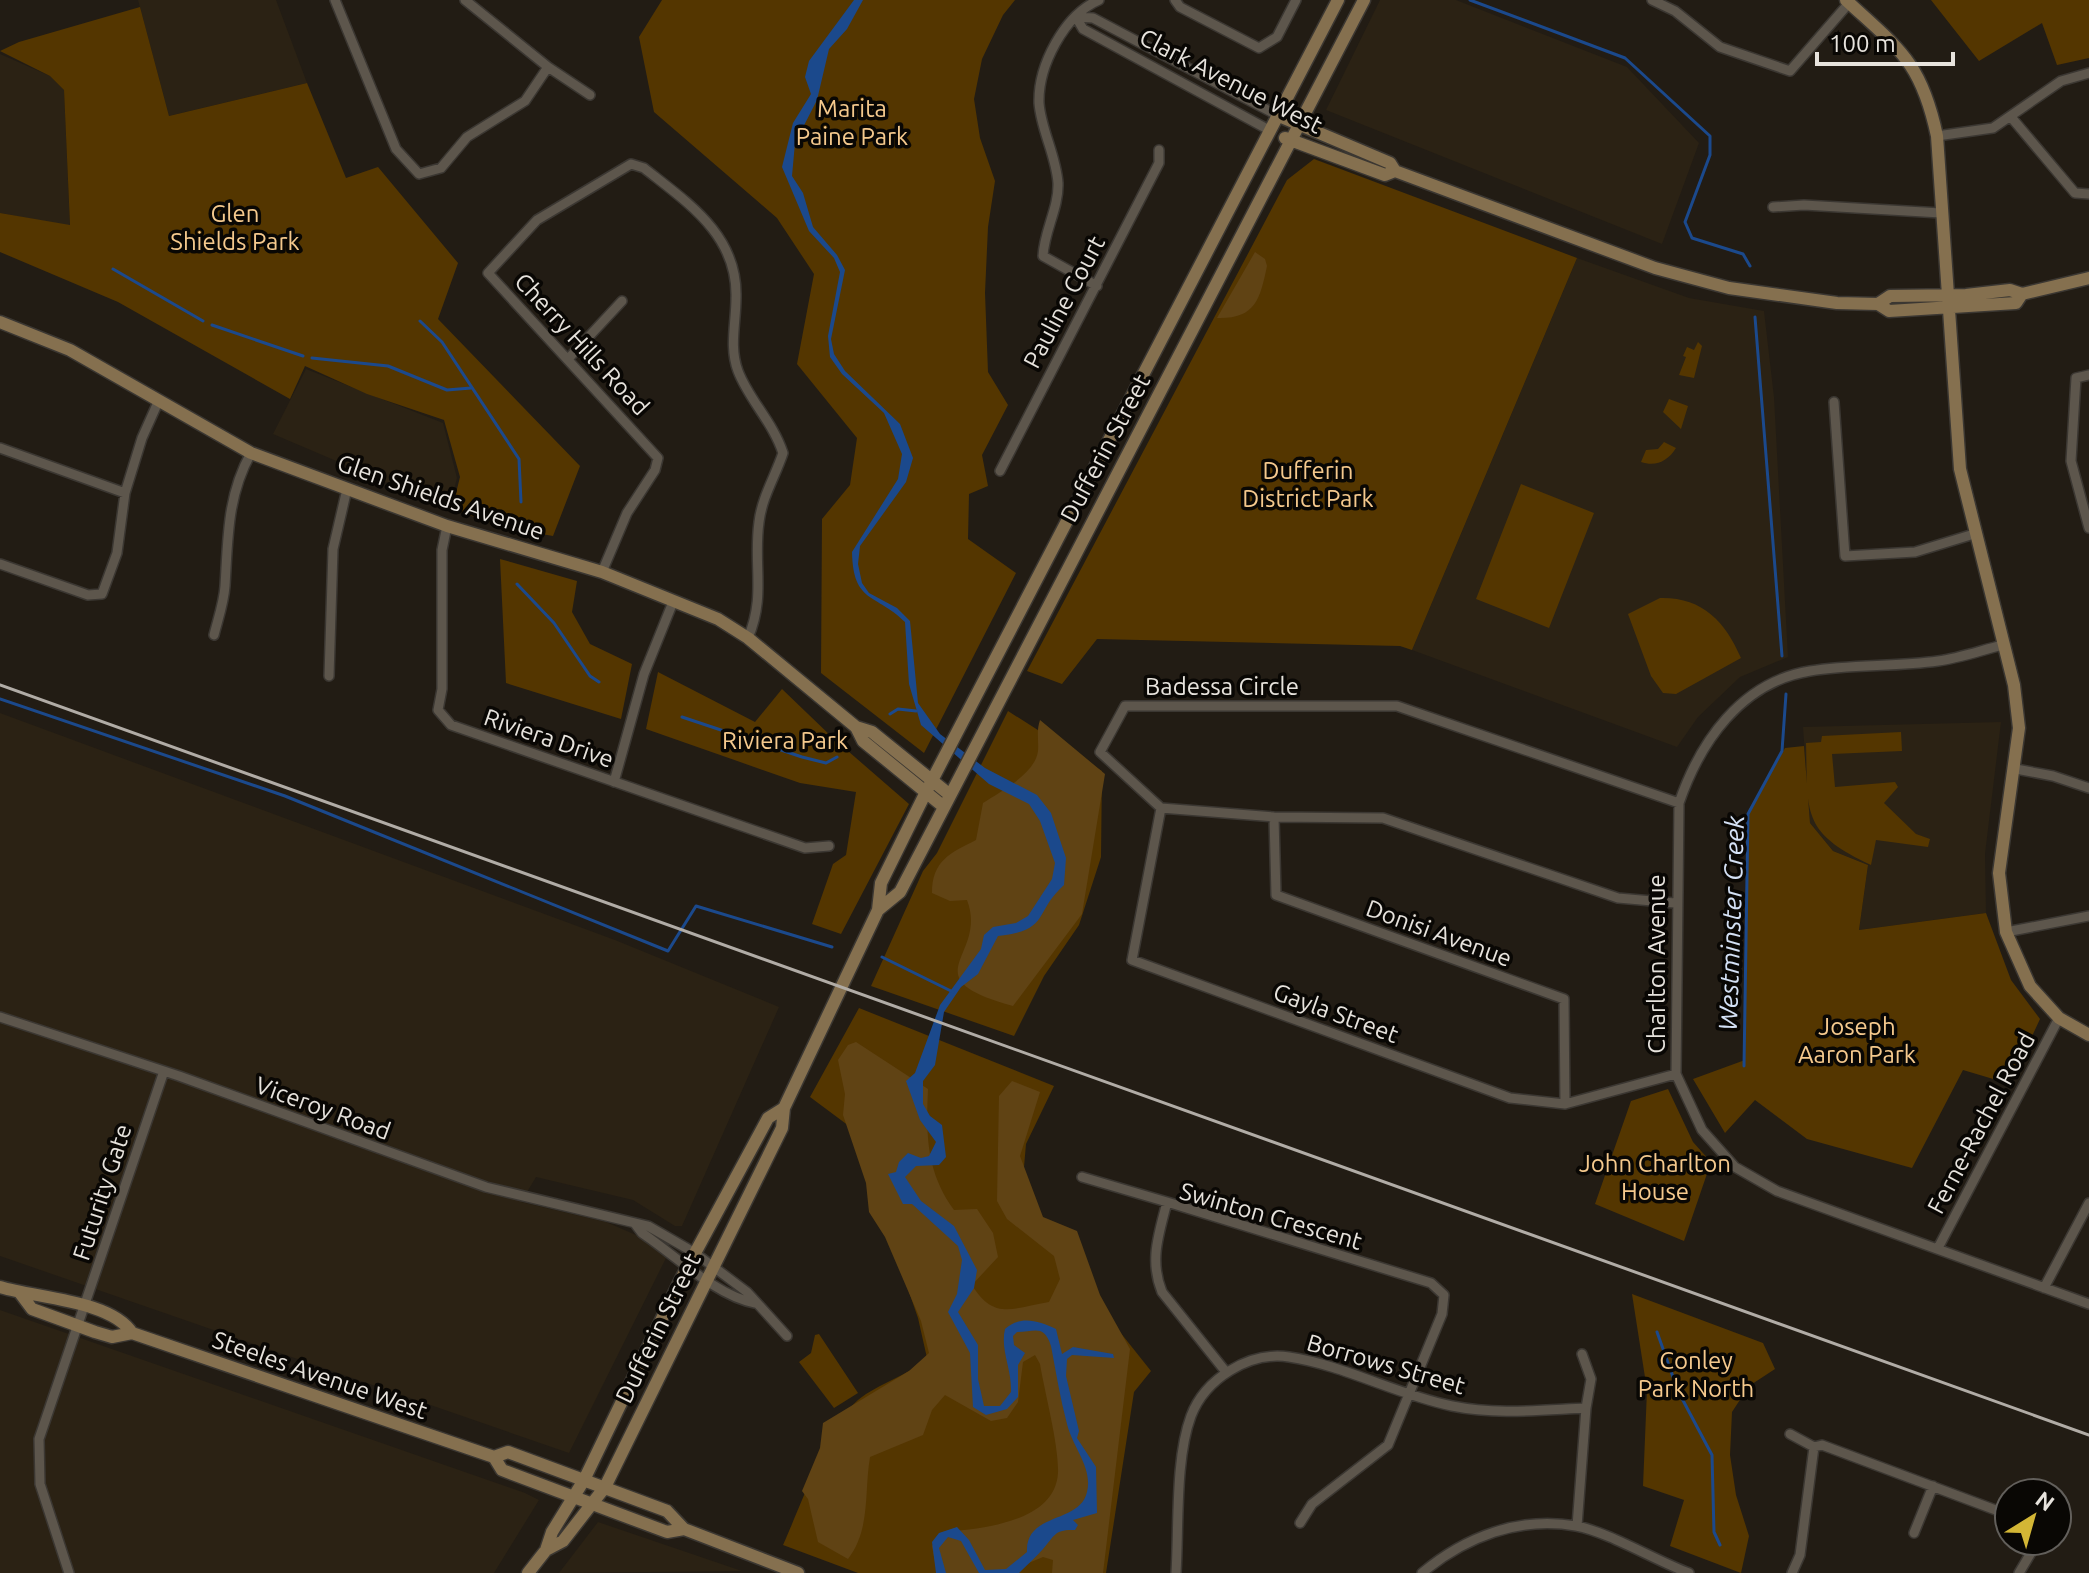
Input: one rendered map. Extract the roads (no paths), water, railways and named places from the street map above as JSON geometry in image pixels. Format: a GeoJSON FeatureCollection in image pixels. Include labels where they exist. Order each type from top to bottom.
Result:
{"type":"FeatureCollection","features":[{"type":"Feature","properties":{"kind":"main road","name":"Dufferin Street"},"geometry":{"type":"LineString","coordinates":[[546,1550],[563,1541],[605,1487],[782,1128],[784,1108],[878,910],[881,883],[939,765],[1338,0]]}},
{"type":"Feature","properties":{"kind":"main road","name":"Dufferin Street"},"geometry":{"type":"LineString","coordinates":[[878,910],[900,892],[1364,0]]}},
{"type":"Feature","properties":{"kind":"main road"},"geometry":{"type":"LineString","coordinates":[[1848,2],[1892,38],[1908,57],[1921,79],[1937,136],[1960,469],[2014,685],[2019,728],[2016,769],[1999,873],[2006,932],[2030,986],[2059,1018],[2089,1035]]}},
{"type":"Feature","properties":{"kind":"main road","name":"Clark Avenue West"},"geometry":{"type":"LineString","coordinates":[[1279,116],[1390,163],[1395,171],[1655,268],[1729,288],[1837,303],[1878,304],[1889,311],[2016,303],[2022,294]]}},
{"type":"Feature","properties":{"kind":"main road","name":"Clark Avenue West"},"geometry":{"type":"LineString","coordinates":[[1271,131],[1385,175],[1395,171]]}},
{"type":"Feature","properties":{"kind":"main road","name":"Clark Avenue West"},"geometry":{"type":"LineString","coordinates":[[1878,304],[1890,296],[1947,296],[2010,290],[2022,294],[2089,278]]}},
{"type":"Feature","properties":{"kind":"main road","name":"Glen Shields Avenue"},"geometry":{"type":"LineString","coordinates":[[0,322],[70,350],[251,453],[447,526],[602,572],[718,619],[748,638],[856,727],[872,732],[947,801]]}},
{"type":"Feature","properties":{"kind":"main road","name":"Dufferin Street"},"geometry":{"type":"LineString","coordinates":[[528,1573],[546,1550],[552,1532],[584,1480],[692,1259],[768,1118],[784,1108]]}},
{"type":"Feature","properties":{"kind":"main road","name":"Steeles Avenue West"},"geometry":{"type":"LineString","coordinates":[[0,1287],[20,1293],[36,1292],[84,1307],[125,1322],[132,1333]]}},
{"type":"Feature","properties":{"kind":"main road","name":"Steeles Avenue West"},"geometry":{"type":"LineString","coordinates":[[20,1293],[32,1309],[112,1337],[132,1333],[494,1457],[508,1452],[667,1511],[684,1529],[798,1573]]}},
{"type":"Feature","properties":{"kind":"main road","name":"Steeles Avenue West"},"geometry":{"type":"LineString","coordinates":[[494,1457],[502,1470],[667,1532],[684,1529]]}},
{"type":"Feature","properties":{"kind":"street"},"geometry":{"type":"LineString","coordinates":[[335,0],[396,149],[419,174],[441,168],[467,137],[525,101],[548,67]]}},
{"type":"Feature","properties":{"kind":"street"},"geometry":{"type":"LineString","coordinates":[[465,0],[548,67],[590,95]]}},
{"type":"Feature","properties":{"kind":"street"},"geometry":{"type":"LineString","coordinates":[[1097,286],[1043,256],[1058,183],[1042,119],[1042,84],[1056,43],[1076,17],[1099,0]]}},
{"type":"Feature","properties":{"kind":"street"},"geometry":{"type":"LineString","coordinates":[[1175,0],[1180,7],[1259,48],[1277,37],[1296,0]]}},
{"type":"Feature","properties":{"kind":"street"},"geometry":{"type":"LineString","coordinates":[[1652,0],[1665,2],[1720,47],[1790,71],[1848,2]]}},
{"type":"Feature","properties":{"kind":"street","name":"Clark Avenue West"},"geometry":{"type":"LineString","coordinates":[[1076,17],[1093,18],[1279,116]]}},
{"type":"Feature","properties":{"kind":"street","name":"Clark Avenue West"},"geometry":{"type":"LineString","coordinates":[[1076,17],[1083,29],[1271,131]]}},
{"type":"Feature","properties":{"kind":"street"},"geometry":{"type":"LineString","coordinates":[[1937,136],[1993,128],[2061,81],[2089,73]]}},
{"type":"Feature","properties":{"kind":"street"},"geometry":{"type":"LineString","coordinates":[[2011,117],[2075,193],[2089,194]]}},
{"type":"Feature","properties":{"kind":"street","name":"Pauline Court"},"geometry":{"type":"LineString","coordinates":[[1000,471],[1159,163],[1159,150]]}},
{"type":"Feature","properties":{"kind":"street","name":"Cherry Hills Road"},"geometry":{"type":"LineString","coordinates":[[602,572],[627,513],[655,470],[658,458],[488,273],[537,220],[631,164],[644,168],[707,219],[730,254],[737,294],[732,350],[739,374],[775,431],[783,453],[763,498],[758,526],[758,615],[748,638]]}},
{"type":"Feature","properties":{"kind":"street"},"geometry":{"type":"LineString","coordinates":[[1773,207],[1804,205],[1941,213]]}},
{"type":"Feature","properties":{"kind":"street"},"geometry":{"type":"LineString","coordinates":[[568,359],[622,301]]}},
{"type":"Feature","properties":{"kind":"street"},"geometry":{"type":"LineString","coordinates":[[2089,375],[2076,378],[2071,461],[2084,491],[2089,528]]}},
{"type":"Feature","properties":{"kind":"street"},"geometry":{"type":"LineString","coordinates":[[0,564],[88,595],[102,594],[117,553],[125,493],[159,400]]}},
{"type":"Feature","properties":{"kind":"street"},"geometry":{"type":"LineString","coordinates":[[1834,402],[1845,556],[1915,552],[1974,534]]}},
{"type":"Feature","properties":{"kind":"street"},"geometry":{"type":"LineString","coordinates":[[0,448],[125,493]]}},
{"type":"Feature","properties":{"kind":"street"},"geometry":{"type":"LineString","coordinates":[[214,635],[225,589],[225,550],[232,500],[251,453]]}},
{"type":"Feature","properties":{"kind":"street"},"geometry":{"type":"LineString","coordinates":[[329,676],[333,549],[347,489]]}},
{"type":"Feature","properties":{"kind":"street","name":"Riviera Drive"},"geometry":{"type":"LineString","coordinates":[[447,526],[442,550],[442,689],[438,710],[451,725],[805,848],[829,846]]}},
{"type":"Feature","properties":{"kind":"street"},"geometry":{"type":"LineString","coordinates":[[614,782],[644,674],[673,602]]}},
{"type":"Feature","properties":{"kind":"street","name":"Charlton Avenue"},"geometry":{"type":"LineString","coordinates":[[2003,645],[1940,661],[1807,671],[1763,687],[1717,726],[1692,767],[1679,803],[1675,903],[1676,1074],[1702,1130],[1735,1167],[1777,1191],[2089,1304]]}},
{"type":"Feature","properties":{"kind":"street","name":"Badessa Circle"},"geometry":{"type":"LineString","coordinates":[[1161,808],[1100,752],[1125,706],[1397,706],[1679,803]]}},
{"type":"Feature","properties":{"kind":"street"},"geometry":{"type":"LineString","coordinates":[[2016,769],[2053,776],[2089,788]]}},
{"type":"Feature","properties":{"kind":"street"},"geometry":{"type":"LineString","coordinates":[[1161,808],[1274,817],[1383,818],[1618,898],[1675,903]]}},
{"type":"Feature","properties":{"kind":"street","name":"Gayla Street"},"geometry":{"type":"LineString","coordinates":[[1161,808],[1132,960],[1510,1098],[1565,1104],[1676,1074]]}},
{"type":"Feature","properties":{"kind":"street","name":"Donisi Avenue"},"geometry":{"type":"LineString","coordinates":[[1274,817],[1276,895],[1564,999],[1565,1104]]}},
{"type":"Feature","properties":{"kind":"street"},"geometry":{"type":"LineString","coordinates":[[2006,932],[2089,916]]}},
{"type":"Feature","properties":{"kind":"street","name":"Viceroy Road"},"geometry":{"type":"LineString","coordinates":[[0,1017],[164,1071],[486,1187],[648,1226],[692,1259]]}},
{"type":"Feature","properties":{"kind":"street","name":"Ferne-Rachel Road"},"geometry":{"type":"LineString","coordinates":[[1938,1248],[2059,1018]]}},
{"type":"Feature","properties":{"kind":"street","name":"Futurity Gate"},"geometry":{"type":"LineString","coordinates":[[69,1573],[40,1484],[37,1458],[42,1428],[164,1071]]}},
{"type":"Feature","properties":{"kind":"street"},"geometry":{"type":"LineString","coordinates":[[1082,1177],[1167,1202]]}},
{"type":"Feature","properties":{"kind":"street","name":"Swinton Crescent"},"geometry":{"type":"LineString","coordinates":[[1226,1372],[1162,1292],[1157,1279],[1155,1245],[1167,1202],[1440,1288],[1444,1295],[1442,1314],[1410,1393]]}},
{"type":"Feature","properties":{"kind":"street"},"geometry":{"type":"LineString","coordinates":[[2044,1288],[2089,1203]]}},
{"type":"Feature","properties":{"kind":"street"},"geometry":{"type":"LineString","coordinates":[[692,1259],[712,1266],[747,1292],[787,1336]]}},
{"type":"Feature","properties":{"kind":"street"},"geometry":{"type":"LineString","coordinates":[[692,1259],[706,1279],[741,1301],[755,1303]]}},
{"type":"Feature","properties":{"kind":"street"},"geometry":{"type":"LineString","coordinates":[[1577,1526],[1591,1379],[1582,1354]]}},
{"type":"Feature","properties":{"kind":"street","name":"Borrows Street"},"geometry":{"type":"LineString","coordinates":[[1176,1573],[1185,1435],[1193,1412],[1208,1389],[1226,1372],[1250,1360],[1287,1356],[1450,1406],[1492,1412],[1586,1408]]}},
{"type":"Feature","properties":{"kind":"street"},"geometry":{"type":"LineString","coordinates":[[1300,1523],[1312,1504],[1379,1455],[1393,1435],[1410,1393]]}},
{"type":"Feature","properties":{"kind":"street"},"geometry":{"type":"LineString","coordinates":[[1790,1434],[1814,1447],[1833,1447],[1993,1509]]}},
{"type":"Feature","properties":{"kind":"street"},"geometry":{"type":"LineString","coordinates":[[1792,1573],[1800,1555],[1814,1447]]}},
{"type":"Feature","properties":{"kind":"street"},"geometry":{"type":"LineString","coordinates":[[1914,1533],[1933,1486]]}},
{"type":"Feature","properties":{"kind":"street"},"geometry":{"type":"LineString","coordinates":[[1422,1573],[1442,1556],[1487,1533],[1525,1524],[1577,1526],[1683,1572]]}},
{"type":"Feature","properties":{"kind":"water"},"geometry":{"type":"Polygon","coordinates":[[[854,0],[863,0],[847,29],[829,49],[817,100],[795,143],[792,176],[803,193],[813,227],[837,255],[845,270],[831,339],[834,354],[845,371],[900,424],[913,458],[906,482],[860,546],[858,564],[862,583],[869,593],[897,608],[910,621],[918,703],[940,734],[985,768],[1037,795],[1051,813],[1066,858],[1064,885],[1039,919],[1026,929],[998,936],[978,974],[961,987],[944,1012],[935,1065],[923,1081],[923,1104],[930,1116],[942,1125],[946,1157],[939,1165],[916,1166],[905,1177],[921,1201],[954,1226],[977,1270],[974,1288],[958,1312],[978,1345],[978,1379],[984,1406],[1000,1406],[1011,1392],[1004,1337],[1005,1329],[1017,1322],[1036,1322],[1056,1329],[1062,1354],[1073,1347],[1113,1354],[1114,1358],[1072,1355],[1067,1359],[1066,1376],[1079,1431],[1077,1438],[1096,1467],[1097,1513],[1073,1520],[1078,1525],[1075,1530],[1056,1534],[1019,1573],[979,1573],[961,1541],[948,1537],[939,1548],[946,1573],[936,1573],[932,1542],[939,1533],[957,1527],[969,1540],[985,1570],[1006,1569],[1027,1552],[1029,1539],[1035,1530],[1082,1502],[1087,1492],[1087,1475],[1067,1424],[1051,1346],[1042,1332],[1017,1332],[1013,1336],[1014,1345],[1025,1353],[1018,1365],[1018,1397],[1007,1409],[986,1415],[973,1407],[970,1353],[948,1312],[957,1294],[962,1260],[958,1246],[912,1204],[903,1204],[888,1174],[896,1172],[899,1162],[908,1153],[921,1158],[929,1156],[936,1142],[920,1120],[906,1081],[915,1073],[940,1005],[981,949],[984,935],[993,927],[1016,923],[1028,916],[1052,879],[1055,863],[1040,821],[1029,804],[989,784],[921,725],[909,684],[905,622],[868,596],[853,569],[852,552],[898,479],[902,454],[884,413],[842,374],[830,357],[828,336],[840,272],[834,258],[809,231],[782,167],[793,123],[811,94],[805,77],[809,61],[854,0]]]}},
{"type":"Feature","properties":{"kind":"waterway","name":"Westminster Creek"},"geometry":{"type":"LineString","coordinates":[[1470,0],[1625,58],[1710,136],[1710,155],[1685,222],[1692,238],[1743,254],[1750,266]]}},
{"type":"Feature","properties":{"kind":"waterway"},"geometry":{"type":"LineString","coordinates":[[113,269],[203,321]]}},
{"type":"Feature","properties":{"kind":"waterway","name":"Westminster Creek"},"geometry":{"type":"LineString","coordinates":[[1755,317],[1782,656]]}},
{"type":"Feature","properties":{"kind":"waterway"},"geometry":{"type":"LineString","coordinates":[[420,321],[442,342],[519,459],[521,502]]}},
{"type":"Feature","properties":{"kind":"waterway"},"geometry":{"type":"LineString","coordinates":[[212,325],[303,356]]}},
{"type":"Feature","properties":{"kind":"waterway"},"geometry":{"type":"LineString","coordinates":[[312,358],[388,366],[447,390],[471,388]]}},
{"type":"Feature","properties":{"kind":"waterway"},"geometry":{"type":"LineString","coordinates":[[517,584],[554,623],[590,676],[599,682]]}},
{"type":"Feature","properties":{"kind":"waterway","name":"Westminster Creek"},"geometry":{"type":"LineString","coordinates":[[1744,1066],[1748,814],[1782,751],[1786,694]]}},
{"type":"Feature","properties":{"kind":"waterway"},"geometry":{"type":"LineString","coordinates":[[0,699],[285,796],[668,951],[696,906],[832,947]]}},
{"type":"Feature","properties":{"kind":"waterway"},"geometry":{"type":"LineString","coordinates":[[890,714],[898,709],[916,711]]}},
{"type":"Feature","properties":{"kind":"waterway"},"geometry":{"type":"LineString","coordinates":[[682,717],[802,757],[826,763],[837,757]]}},
{"type":"Feature","properties":{"kind":"waterway"},"geometry":{"type":"LineString","coordinates":[[882,957],[953,992]]}},
{"type":"Feature","properties":{"kind":"waterway","name":"Westminster Creek"},"geometry":{"type":"LineString","coordinates":[[1657,1332],[1678,1391],[1712,1455],[1714,1532],[1720,1545]]}},
{"type":"Feature","properties":{"kind":"railway"},"geometry":{"type":"LineString","coordinates":[[0,685],[2089,1435]]}},
{"type":"Feature","properties":{"kind":"park label","name":"Marita Paine Park"},"geometry":{"type":"Point","coordinates":[852,122]}},
{"type":"Feature","properties":{"kind":"park label","name":"Glen Shields Park"},"geometry":{"type":"Point","coordinates":[235,227]}},
{"type":"Feature","properties":{"kind":"park label","name":"Dufferin District Park"},"geometry":{"type":"Point","coordinates":[1308,484]}},
{"type":"Feature","properties":{"kind":"park label","name":"Riviera Park"},"geometry":{"type":"Point","coordinates":[785,740]}},
{"type":"Feature","properties":{"kind":"park label","name":"Joseph Aaron Park"},"geometry":{"type":"Point","coordinates":[1857,1040]}},
{"type":"Feature","properties":{"kind":"park label","name":"John Charlton House"},"geometry":{"type":"Point","coordinates":[1655,1177]}},
{"type":"Feature","properties":{"kind":"park label","name":"Conley Park North"},"geometry":{"type":"Point","coordinates":[1696,1374]}}]}
